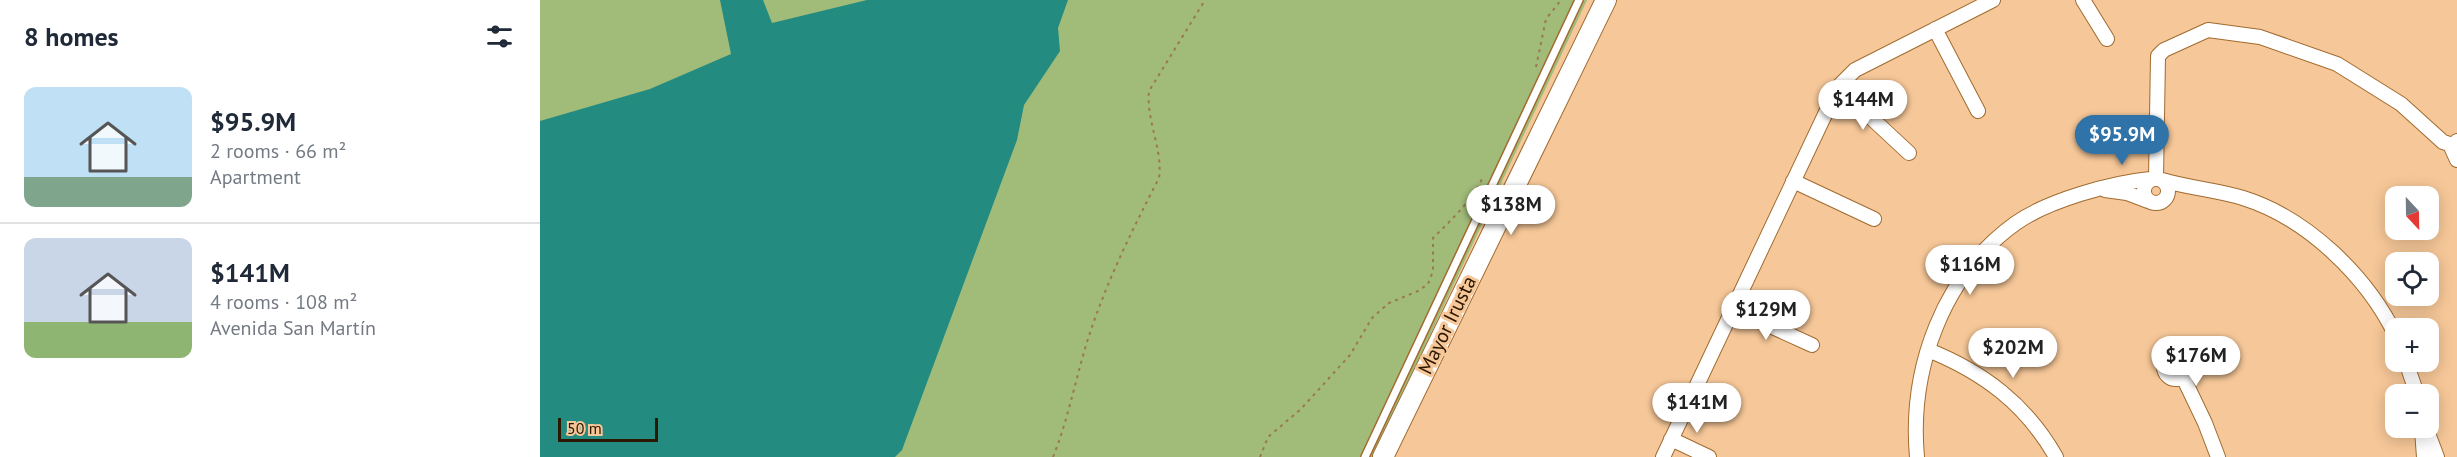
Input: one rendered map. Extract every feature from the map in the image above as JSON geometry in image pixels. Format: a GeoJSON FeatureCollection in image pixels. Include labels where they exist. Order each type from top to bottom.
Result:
{"type":"FeatureCollection","features":[{"type":"Feature","properties":{"kind":"main road","name":"Mayor Irusta"},"geometry":{"type":"LineString","coordinates":[[1383,457],[1606,0]]}},
{"type":"Feature","properties":{"kind":"street"},"geometry":{"type":"LineString","coordinates":[[1663,457],[1838,87],[1855,70],[1993,0]]}},
{"type":"Feature","properties":{"kind":"street"},"geometry":{"type":"LineString","coordinates":[[2083,0],[2107,39]]}},
{"type":"Feature","properties":{"kind":"street"},"geometry":{"type":"LineString","coordinates":[[1935,29],[1978,111]]}},
{"type":"Feature","properties":{"kind":"street"},"geometry":{"type":"LineString","coordinates":[[2156,180],[2158,56],[2164,50],[2208,30],[2260,37],[2337,64],[2402,104],[2444,142],[2455,143],[2453,153],[2457,160]]}},
{"type":"Feature","properties":{"kind":"street"},"geometry":{"type":"LineString","coordinates":[[1838,87],[1909,153]]}},
{"type":"Feature","properties":{"kind":"street"},"geometry":{"type":"LineString","coordinates":[[2148,201],[2143,189],[2156,180]]}},
{"type":"Feature","properties":{"kind":"street"},"geometry":{"type":"LineString","coordinates":[[2156,180],[2168,190],[2163,201]]}},
{"type":"Feature","properties":{"kind":"street"},"geometry":{"type":"LineString","coordinates":[[1917,457],[1916,405],[1928,350],[1947,302],[1965,274],[1998,238],[2018,222],[2080,194],[2123,182],[2156,180],[2223,192],[2257,203],[2295,222],[2340,260],[2385,318]]}},
{"type":"Feature","properties":{"kind":"street"},"geometry":{"type":"LineString","coordinates":[[1793,181],[1874,219]]}},
{"type":"Feature","properties":{"kind":"street"},"geometry":{"type":"LineString","coordinates":[[2100,189],[2127,193],[2156,203],[2210,191]]}},
{"type":"Feature","properties":{"kind":"street"},"geometry":{"type":"LineString","coordinates":[[1732,309],[1812,345]]}},
{"type":"Feature","properties":{"kind":"street"},"geometry":{"type":"LineString","coordinates":[[1928,350],[1979,374],[2008,396],[2044,436],[2056,457]]}},
{"type":"Feature","properties":{"kind":"street"},"geometry":{"type":"LineString","coordinates":[[2183,377],[2218,457]]}},
{"type":"Feature","properties":{"kind":"street"},"geometry":{"type":"LineString","coordinates":[[2423,438],[2424,457]]}},
{"type":"Feature","properties":{"kind":"street"},"geometry":{"type":"LineString","coordinates":[[2430,438],[2437,457]]}},
{"type":"Feature","properties":{"kind":"street"},"geometry":{"type":"LineString","coordinates":[[1671,440],[1709,457]]}},
{"type":"Feature","properties":{"kind":"lane"},"geometry":{"type":"LineString","coordinates":[[1365,457],[1579,0]]}},
{"type":"Feature","properties":{"kind":"path"},"geometry":{"type":"LineString","coordinates":[[1053,457],[1065,427],[1087,342],[1117,260],[1159,178],[1160,164],[1147,105],[1149,91],[1205,0]]}},
{"type":"Feature","properties":{"kind":"path"},"geometry":{"type":"LineString","coordinates":[[1535,68],[1546,19],[1561,0]]}},
{"type":"Feature","properties":{"kind":"path"},"geometry":{"type":"LineString","coordinates":[[1260,457],[1268,437],[1301,409],[1350,355],[1372,318],[1389,303],[1418,291],[1428,284],[1433,271],[1433,238],[1445,228],[1476,191],[1487,170]]}},
{"type":"Feature","properties":{"kind":"green space"},"geometry":{"type":"Polygon","coordinates":[[[540,0],[1587,0],[1373,457],[540,457],[540,0]]]}},
{"type":"Feature","properties":{"kind":"water"},"geometry":{"type":"Polygon","coordinates":[[[720,0],[763,0],[772,23],[867,0],[1068,0],[1058,28],[1060,51],[1024,105],[1017,140],[902,450],[895,457],[540,457],[540,121],[650,89],[731,54],[720,0]]]}}]}
